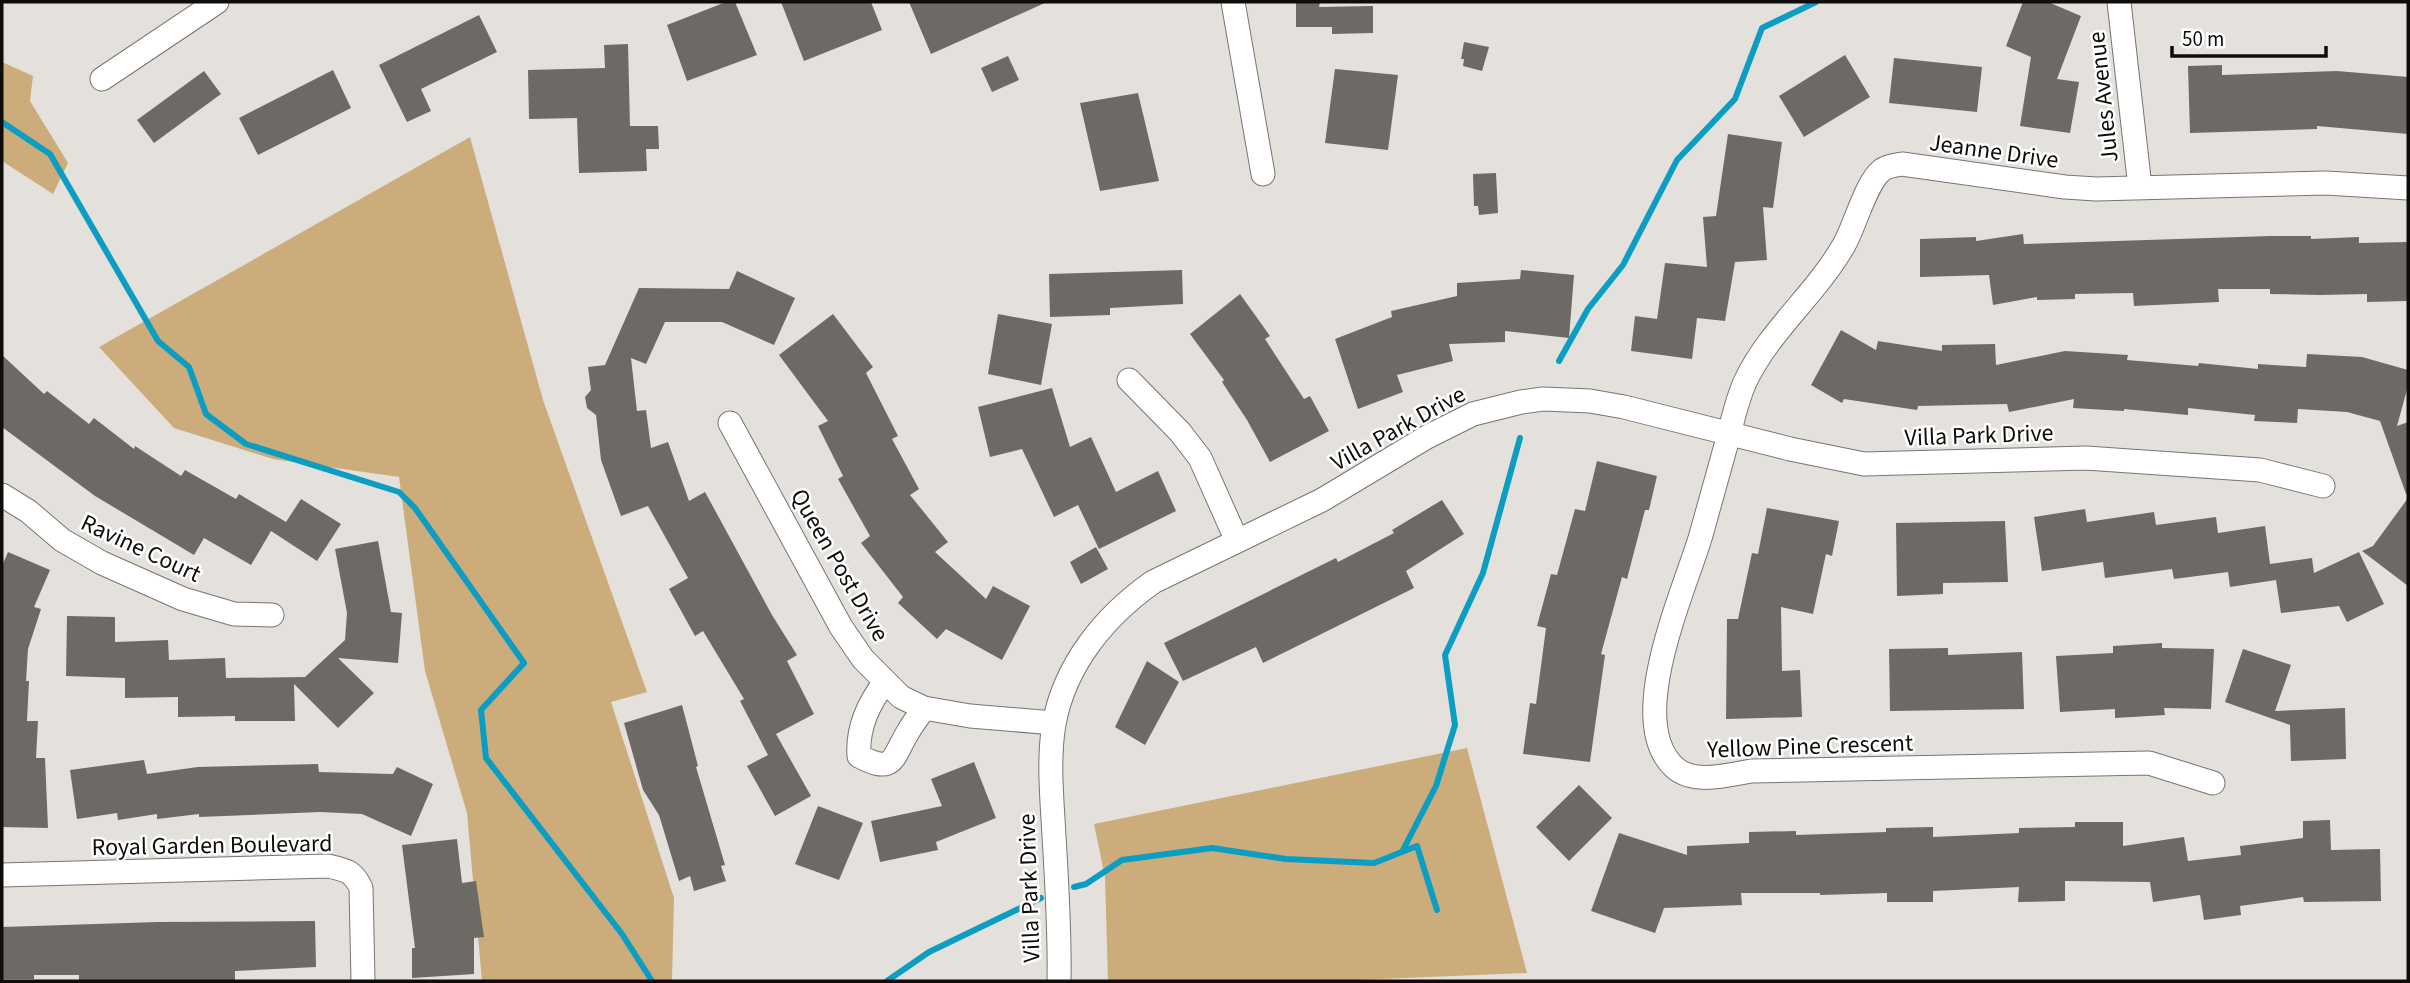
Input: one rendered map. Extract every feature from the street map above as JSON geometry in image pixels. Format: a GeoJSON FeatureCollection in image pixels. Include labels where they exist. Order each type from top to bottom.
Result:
{"type":"FeatureCollection","features":[{"type":"Feature","properties":{"kind":"street"},"geometry":{"type":"LineString","coordinates":[[102,79],[217,2]]}},
{"type":"Feature","properties":{"kind":"street"},"geometry":{"type":"LineString","coordinates":[[1233,2],[1263,174]]}},
{"type":"Feature","properties":{"kind":"street","name":"Jules Avenue"},"geometry":{"type":"LineString","coordinates":[[2119,2],[2140,187]]}},
{"type":"Feature","properties":{"kind":"street","name":"Jeanne Drive"},"geometry":{"type":"LineString","coordinates":[[1729,433],[1738,400],[1759,359],[1844,245],[1870,184],[1882,170],[1902,164],[2064,187],[2096,189],[2326,183],[2408,188]]}},
{"type":"Feature","properties":{"kind":"street"},"geometry":{"type":"LineString","coordinates":[[1129,380],[1180,432],[1200,458],[1237,541]]}},
{"type":"Feature","properties":{"kind":"street","name":"Villa Park Drive"},"geometry":{"type":"LineString","coordinates":[[1059,981],[1052,787],[1054,723],[1060,700],[1093,637],[1131,598],[1153,582],[1322,500],[1473,414],[1544,399],[1590,401],[1864,464],[2086,458],[2260,470],[2323,486]]}},
{"type":"Feature","properties":{"kind":"street","name":"Queen Post Drive"},"geometry":{"type":"LineString","coordinates":[[730,423],[841,627],[863,659],[901,697],[924,708],[970,716],[1054,723]]}},
{"type":"Feature","properties":{"kind":"street","name":"Yellow Pine Crescent"},"geometry":{"type":"LineString","coordinates":[[1729,433],[1658,677],[1656,739],[1675,769],[1695,776],[1717,776],[1751,772],[2149,763],[2213,783]]}},
{"type":"Feature","properties":{"kind":"street","name":"Ravine Court"},"geometry":{"type":"LineString","coordinates":[[2,495],[28,511],[62,540],[102,563],[172,594],[234,614],[272,615]]}},
{"type":"Feature","properties":{"kind":"street"},"geometry":{"type":"LineString","coordinates":[[885,682],[867,710],[858,743],[859,756],[876,765],[886,764],[897,756],[907,733],[924,708]]}},
{"type":"Feature","properties":{"kind":"street","name":"Royal Garden Boulevard"},"geometry":{"type":"LineString","coordinates":[[2,875],[328,866],[346,870],[355,874],[361,888],[363,981]]}},
{"type":"Feature","properties":{"kind":"shaded area"},"geometry":{"type":"Polygon","coordinates":[[[2,62],[33,76],[30,101],[68,163],[53,194],[2,161],[2,62]]]}},
{"type":"Feature","properties":{"kind":"shaded area"},"geometry":{"type":"Polygon","coordinates":[[[470,137],[543,400],[647,692],[611,702],[674,898],[672,981],[482,981],[467,813],[425,671],[399,477],[273,459],[174,428],[99,347],[470,137]]]}},
{"type":"Feature","properties":{"kind":"shaded area"},"geometry":{"type":"Polygon","coordinates":[[[1467,748],[1527,973],[1332,981],[1108,981],[1105,877],[1094,824],[1467,748]]]}},
{"type":"Feature","properties":{"kind":"building"},"geometry":{"type":"Polygon","coordinates":[[[726,2],[735,2],[757,55],[687,81],[667,25],[726,2]]]}},
{"type":"Feature","properties":{"kind":"building"},"geometry":{"type":"Polygon","coordinates":[[[781,2],[871,2],[882,30],[804,61],[781,2]]]}},
{"type":"Feature","properties":{"kind":"building"},"geometry":{"type":"Polygon","coordinates":[[[909,2],[1047,2],[931,54],[909,2]]]}},
{"type":"Feature","properties":{"kind":"building"},"geometry":{"type":"Polygon","coordinates":[[[1296,2],[1320,2],[1319,7],[1373,6],[1373,33],[1332,34],[1332,27],[1296,27],[1296,2]]]}},
{"type":"Feature","properties":{"kind":"building"},"geometry":{"type":"Polygon","coordinates":[[[2023,2],[2048,2],[2081,16],[2057,79],[2079,82],[2070,133],[2020,126],[2031,57],[2006,46],[2023,2]]]}},
{"type":"Feature","properties":{"kind":"building"},"geometry":{"type":"Polygon","coordinates":[[[479,15],[497,52],[421,89],[431,111],[407,122],[379,65],[479,15]]]}},
{"type":"Feature","properties":{"kind":"building"},"geometry":{"type":"Polygon","coordinates":[[[1464,42],[1489,47],[1482,71],[1463,66],[1464,59],[1461,59],[1464,42]]]}},
{"type":"Feature","properties":{"kind":"building"},"geometry":{"type":"Polygon","coordinates":[[[628,44],[630,126],[658,126],[659,149],[646,149],[647,171],[579,173],[577,118],[529,119],[528,70],[605,68],[604,45],[628,44]]]}},
{"type":"Feature","properties":{"kind":"building"},"geometry":{"type":"Polygon","coordinates":[[[1845,55],[1870,97],[1804,137],[1779,96],[1845,55]]]}},
{"type":"Feature","properties":{"kind":"building"},"geometry":{"type":"Polygon","coordinates":[[[1008,56],[1019,80],[992,92],[981,68],[1008,56]]]}},
{"type":"Feature","properties":{"kind":"building"},"geometry":{"type":"Polygon","coordinates":[[[1894,58],[1982,67],[1977,112],[1889,103],[1894,58]]]}},
{"type":"Feature","properties":{"kind":"building"},"geometry":{"type":"Polygon","coordinates":[[[2222,65],[2222,75],[2337,71],[2408,77],[2408,134],[2317,126],[2317,129],[2190,133],[2188,66],[2222,65]]]}},
{"type":"Feature","properties":{"kind":"building"},"geometry":{"type":"Polygon","coordinates":[[[1335,69],[1398,75],[1388,150],[1325,143],[1335,69]]]}},
{"type":"Feature","properties":{"kind":"building"},"geometry":{"type":"Polygon","coordinates":[[[333,70],[351,108],[258,155],[239,118],[333,70]]]}},
{"type":"Feature","properties":{"kind":"building"},"geometry":{"type":"Polygon","coordinates":[[[204,71],[221,94],[154,143],[137,120],[204,71]]]}},
{"type":"Feature","properties":{"kind":"building"},"geometry":{"type":"Polygon","coordinates":[[[1138,93],[1159,181],[1100,191],[1080,103],[1138,93]]]}},
{"type":"Feature","properties":{"kind":"building"},"geometry":{"type":"Polygon","coordinates":[[[1728,134],[1782,142],[1773,208],[1763,207],[1767,260],[1735,262],[1725,321],[1697,318],[1692,359],[1631,351],[1635,316],[1657,319],[1665,263],[1707,267],[1703,217],[1716,216],[1728,134]]]}},
{"type":"Feature","properties":{"kind":"building"},"geometry":{"type":"Polygon","coordinates":[[[1496,173],[1498,213],[1479,215],[1478,206],[1474,206],[1473,174],[1496,173]]]}},
{"type":"Feature","properties":{"kind":"building"},"geometry":{"type":"Polygon","coordinates":[[[2023,234],[2024,244],[2270,236],[2311,236],[2311,239],[2359,237],[2359,243],[2407,242],[2408,301],[2367,302],[2367,294],[2270,294],[2270,289],[2218,289],[2219,302],[2134,306],[2133,293],[2075,294],[2075,299],[2037,300],[2037,297],[1993,305],[1989,275],[1920,277],[1920,239],[1976,237],[1976,241],[2023,234]]]}},
{"type":"Feature","properties":{"kind":"building"},"geometry":{"type":"Polygon","coordinates":[[[1182,270],[1183,304],[1110,308],[1110,315],[1050,317],[1049,274],[1182,270]]]}},
{"type":"Feature","properties":{"kind":"building"},"geometry":{"type":"Polygon","coordinates":[[[1521,270],[1574,275],[1569,338],[1505,331],[1505,342],[1449,344],[1453,361],[1397,375],[1403,392],[1358,409],[1335,339],[1392,317],[1391,311],[1457,296],[1457,283],[1520,279],[1521,270]]]}},
{"type":"Feature","properties":{"kind":"building"},"geometry":{"type":"Polygon","coordinates":[[[737,271],[795,298],[774,345],[722,322],[665,322],[646,364],[631,358],[637,411],[646,410],[651,448],[668,442],[689,501],[705,492],[772,615],[797,655],[787,661],[814,714],[776,734],[811,796],[775,816],[747,766],[768,755],[740,701],[744,699],[703,631],[695,636],[669,589],[688,578],[648,506],[621,516],[601,460],[596,415],[587,408],[585,397],[591,390],[588,367],[605,365],[639,288],[729,289],[737,271]]]}},
{"type":"Feature","properties":{"kind":"building"},"geometry":{"type":"Polygon","coordinates":[[[1240,294],[1270,336],[1265,339],[1304,399],[1310,396],[1329,431],[1270,462],[1222,382],[1224,380],[1190,334],[1240,294]]]}},
{"type":"Feature","properties":{"kind":"building"},"geometry":{"type":"Polygon","coordinates":[[[833,314],[873,367],[866,373],[898,436],[892,439],[919,489],[910,495],[948,542],[935,552],[986,599],[993,586],[1030,606],[1002,660],[946,629],[937,639],[898,603],[903,597],[861,543],[870,536],[838,479],[843,476],[818,426],[828,421],[779,355],[833,314]]]}},
{"type":"Feature","properties":{"kind":"building"},"geometry":{"type":"Polygon","coordinates":[[[998,314],[1052,324],[1041,385],[988,374],[998,314]]]}},
{"type":"Feature","properties":{"kind":"building"},"geometry":{"type":"Polygon","coordinates":[[[1841,330],[1876,350],[1878,341],[1942,351],[1942,345],[1995,344],[1996,365],[2065,351],[2128,355],[2127,360],[2258,369],[2258,364],[2306,367],[2307,354],[2362,357],[2408,370],[2408,386],[2397,426],[2408,422],[2408,494],[2380,421],[2347,412],[2298,409],[2297,423],[2254,421],[2255,415],[2188,408],[2188,415],[2124,409],[2073,408],[2074,399],[2009,412],[2007,404],[1918,406],[1917,410],[1844,399],[1842,403],[1811,385],[1841,330]]]}},
{"type":"Feature","properties":{"kind":"building"},"geometry":{"type":"Polygon","coordinates":[[[2,355],[44,394],[47,391],[89,424],[94,418],[134,449],[135,446],[181,476],[185,470],[236,499],[239,494],[286,522],[301,499],[341,524],[317,561],[271,531],[251,565],[204,538],[194,555],[95,496],[2,427],[2,355]]]}},
{"type":"Feature","properties":{"kind":"building"},"geometry":{"type":"Polygon","coordinates":[[[1052,388],[1070,447],[1091,437],[1116,492],[1158,471],[1176,511],[1099,549],[1078,505],[1054,517],[1022,449],[990,457],[978,407],[1052,388]]]}},
{"type":"Feature","properties":{"kind":"building"},"geometry":{"type":"Polygon","coordinates":[[[1597,461],[1657,476],[1627,579],[1622,577],[1601,654],[1605,655],[1590,762],[1523,754],[1530,703],[1536,704],[1546,628],[1537,626],[1551,574],[1557,575],[1575,509],[1585,511],[1597,461]]]}},
{"type":"Feature","properties":{"kind":"building"},"geometry":{"type":"Polygon","coordinates":[[[2408,498],[2408,586],[2362,551],[2373,546],[2408,498]]]}},
{"type":"Feature","properties":{"kind":"building"},"geometry":{"type":"Polygon","coordinates":[[[1442,500],[1464,534],[1406,571],[1414,588],[1263,663],[1256,647],[1183,681],[1164,643],[1336,558],[1338,562],[1394,533],[1392,530],[1442,500]]]}},
{"type":"Feature","properties":{"kind":"building"},"geometry":{"type":"Polygon","coordinates":[[[1767,508],[1839,521],[1832,556],[1826,554],[1813,614],[1781,607],[1782,671],[1800,670],[1802,717],[1726,719],[1727,619],[1738,619],[1752,553],[1758,554],[1767,508]]]}},
{"type":"Feature","properties":{"kind":"building"},"geometry":{"type":"Polygon","coordinates":[[[2085,509],[2087,522],[2154,512],[2156,525],[2216,517],[2218,533],[2265,526],[2270,564],[2312,558],[2314,573],[2359,552],[2384,604],[2347,622],[2339,606],[2281,613],[2276,580],[2230,587],[2228,572],[2174,579],[2172,569],[2105,578],[2103,562],[2042,571],[2034,517],[2085,509]]]}},
{"type":"Feature","properties":{"kind":"building"},"geometry":{"type":"Polygon","coordinates":[[[2005,521],[2008,582],[1943,583],[1943,594],[1897,596],[1896,523],[2005,521]]]}},
{"type":"Feature","properties":{"kind":"building"},"geometry":{"type":"Polygon","coordinates":[[[378,541],[391,612],[402,613],[398,663],[338,658],[374,693],[338,728],[294,684],[295,721],[235,721],[235,716],[178,717],[178,697],[125,698],[125,678],[66,676],[67,616],[115,617],[115,642],[168,640],[169,660],[225,658],[226,678],[305,677],[345,640],[347,613],[335,549],[378,541]]]}},
{"type":"Feature","properties":{"kind":"building"},"geometry":{"type":"Polygon","coordinates":[[[1096,547],[1108,569],[1081,584],[1070,562],[1096,547]]]}},
{"type":"Feature","properties":{"kind":"building"},"geometry":{"type":"Polygon","coordinates":[[[8,552],[50,570],[34,607],[41,609],[28,649],[26,681],[29,681],[27,721],[38,721],[36,758],[45,758],[48,828],[2,827],[2,566],[8,552]]]}},
{"type":"Feature","properties":{"kind":"building"},"geometry":{"type":"Polygon","coordinates":[[[2162,643],[2162,648],[2214,649],[2211,709],[2164,708],[2165,715],[2115,718],[2115,709],[2060,712],[2056,656],[2113,653],[2113,646],[2162,643]]]}},
{"type":"Feature","properties":{"kind":"building"},"geometry":{"type":"Polygon","coordinates":[[[1948,648],[1948,655],[2022,652],[2024,709],[1890,711],[1889,649],[1948,648]]]}},
{"type":"Feature","properties":{"kind":"building"},"geometry":{"type":"Polygon","coordinates":[[[2243,649],[2291,665],[2275,711],[2345,708],[2346,759],[2291,761],[2290,725],[2225,702],[2243,649]]]}},
{"type":"Feature","properties":{"kind":"building"},"geometry":{"type":"Polygon","coordinates":[[[1147,661],[1179,682],[1145,745],[1115,727],[1147,661]]]}},
{"type":"Feature","properties":{"kind":"building"},"geometry":{"type":"Polygon","coordinates":[[[682,705],[698,766],[696,767],[725,865],[721,866],[726,881],[694,891],[690,876],[679,881],[659,815],[643,790],[624,723],[682,705]]]}},
{"type":"Feature","properties":{"kind":"building"},"geometry":{"type":"Polygon","coordinates":[[[144,760],[147,774],[198,767],[318,764],[319,772],[393,774],[397,767],[433,784],[411,836],[362,814],[320,812],[199,817],[199,814],[157,819],[157,814],[118,820],[117,813],[77,819],[70,770],[144,760]]]}},
{"type":"Feature","properties":{"kind":"building"},"geometry":{"type":"Polygon","coordinates":[[[974,762],[996,818],[936,842],[938,850],[880,862],[871,821],[942,806],[931,779],[974,762]]]}},
{"type":"Feature","properties":{"kind":"building"},"geometry":{"type":"Polygon","coordinates":[[[1579,785],[1612,818],[1569,861],[1536,827],[1579,785]]]}},
{"type":"Feature","properties":{"kind":"building"},"geometry":{"type":"Polygon","coordinates":[[[818,806],[863,823],[839,880],[795,864],[818,806]]]}},
{"type":"Feature","properties":{"kind":"building"},"geometry":{"type":"Polygon","coordinates":[[[2330,820],[2331,850],[2380,849],[2381,901],[2304,902],[2303,897],[2240,906],[2241,915],[2204,920],[2200,895],[2153,902],[2150,882],[2065,881],[2065,901],[2018,902],[2019,887],[1933,891],[1933,902],[1887,902],[1887,893],[1741,893],[1742,905],[1664,908],[1655,933],[1591,911],[1619,833],[1687,855],[1687,846],[1749,843],[1749,832],[1796,831],[1796,835],[1886,832],[1886,828],[1933,827],[1933,837],[2019,833],[2019,828],[2075,827],[2075,822],[2123,822],[2123,846],[2184,837],[2188,861],[2241,855],[2240,846],[2303,838],[2303,821],[2330,820]]]}},
{"type":"Feature","properties":{"kind":"building"},"geometry":{"type":"Polygon","coordinates":[[[457,839],[462,883],[476,881],[484,937],[474,938],[474,974],[412,978],[412,948],[415,948],[402,845],[457,839]]]}},
{"type":"Feature","properties":{"kind":"building"},"geometry":{"type":"Polygon","coordinates":[[[315,921],[316,967],[235,971],[235,981],[79,981],[79,975],[34,975],[34,979],[2,979],[2,927],[315,921]]]}},
{"type":"Feature","properties":{"kind":"waterway"},"geometry":{"type":"LineString","coordinates":[[1559,361],[1588,309],[1623,265],[1677,160],[1735,99],[1762,28],[1816,2]]}},
{"type":"Feature","properties":{"kind":"waterway"},"geometry":{"type":"LineString","coordinates":[[2,122],[50,154],[158,341],[189,367],[206,414],[246,444],[399,492],[415,508],[524,663],[481,710],[486,758],[622,934],[652,981]]}},
{"type":"Feature","properties":{"kind":"waterway"},"geometry":{"type":"LineString","coordinates":[[1402,852],[1436,786],[1455,725],[1445,655],[1483,573],[1520,438]]}},
{"type":"Feature","properties":{"kind":"waterway"},"geometry":{"type":"LineString","coordinates":[[1074,887],[1086,884],[1122,860],[1212,848],[1286,859],[1374,863],[1417,846],[1437,910]]}},
{"type":"Feature","properties":{"kind":"waterway"},"geometry":{"type":"LineString","coordinates":[[887,981],[929,952],[1041,898]]}}]}
